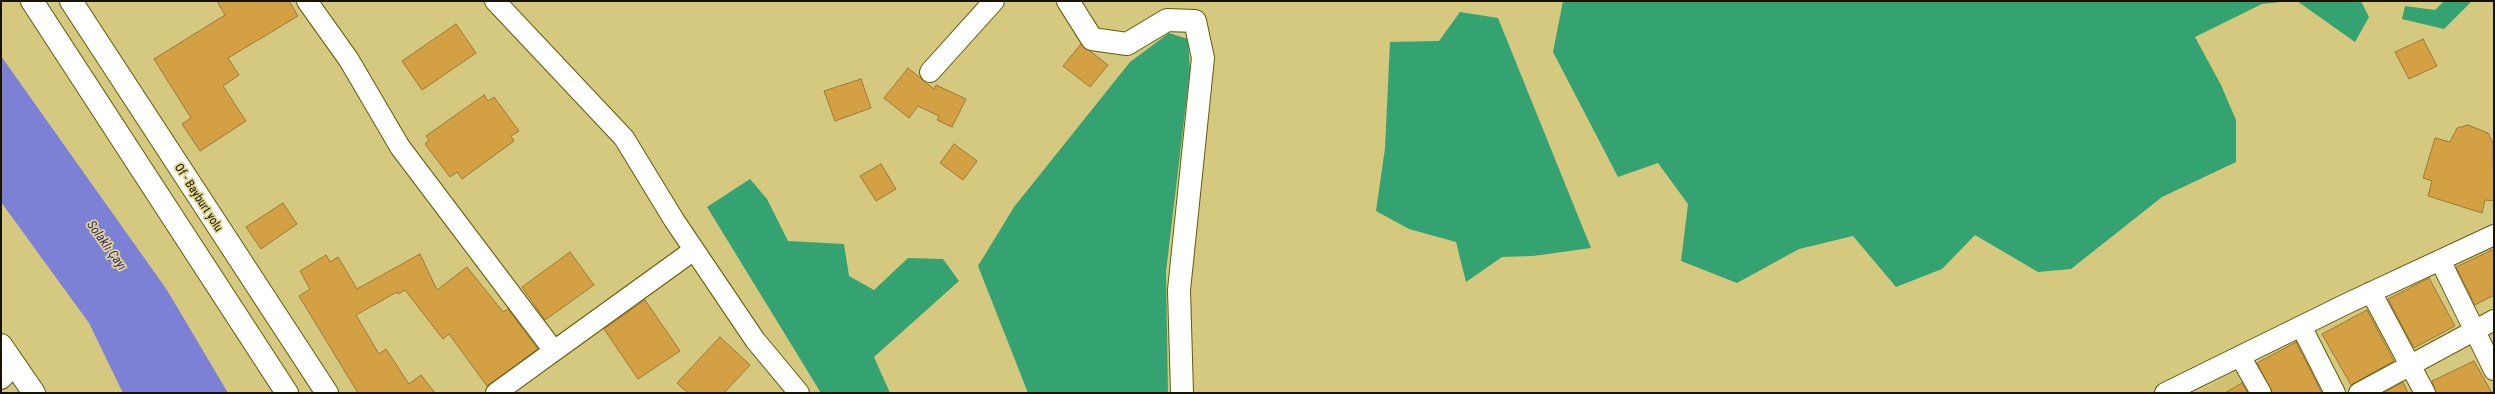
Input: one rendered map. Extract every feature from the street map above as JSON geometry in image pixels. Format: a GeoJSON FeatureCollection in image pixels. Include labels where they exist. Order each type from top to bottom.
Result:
{"type":"FeatureCollection","features":[{"type":"Feature","properties":{"kind":"main road"},"geometry":{"type":"LineString","coordinates":[[32,1],[287,393]]}},
{"type":"Feature","properties":{"kind":"main road","name":"Of - Bayburt yolu"},"geometry":{"type":"LineString","coordinates":[[71,1],[327,393]]}},
{"type":"Feature","properties":{"kind":"main road"},"geometry":{"type":"LineString","coordinates":[[1068,1],[1092,39],[1127,44],[1167,20],[1195,22],[1203,58],[1180,290],[1182,393]]}},
{"type":"Feature","properties":{"kind":"main road"},"geometry":{"type":"LineString","coordinates":[[1,345],[8,377],[34,393]]}},
{"type":"Feature","properties":{"kind":"street"},"geometry":{"type":"LineString","coordinates":[[307,1],[349,60],[400,147],[554,351]]}},
{"type":"Feature","properties":{"kind":"street"},"geometry":{"type":"LineString","coordinates":[[495,1],[624,138],[694,250],[754,340],[799,393]]}},
{"type":"Feature","properties":{"kind":"street"},"geometry":{"type":"LineString","coordinates":[[930,72],[994,1]]}},
{"type":"Feature","properties":{"kind":"street"},"geometry":{"type":"LineString","coordinates":[[2165,393],[2301,326],[2494,235]]}},
{"type":"Feature","properties":{"kind":"street"},"geometry":{"type":"LineString","coordinates":[[496,393],[694,250]]}},
{"type":"Feature","properties":{"kind":"street"},"geometry":{"type":"LineString","coordinates":[[2440,260],[2494,370]]}},
{"type":"Feature","properties":{"kind":"street"},"geometry":{"type":"LineString","coordinates":[[2372,292],[2425,393]]}},
{"type":"Feature","properties":{"kind":"street"},"geometry":{"type":"LineString","coordinates":[[2359,393],[2494,320]]}},
{"type":"Feature","properties":{"kind":"street"},"geometry":{"type":"LineString","coordinates":[[2301,326],[2335,393]]}},
{"type":"Feature","properties":{"kind":"street"},"geometry":{"type":"LineString","coordinates":[[2240,356],[2261,393]]}},
{"type":"Feature","properties":{"kind":"shaded area"},"geometry":{"type":"Polygon","coordinates":[[[2240,369],[2253,393],[2197,393],[2240,369]]]}},
{"type":"Feature","properties":{"kind":"green space"},"geometry":{"type":"Polygon","coordinates":[[[1563,1],[2292,1],[2262,4],[2195,37],[2221,85],[2236,120],[2236,162],[2162,197],[2071,269],[2038,272],[1975,235],[1942,269],[1896,287],[1853,236],[1799,249],[1737,283],[1681,261],[1688,204],[1658,163],[1618,177],[1553,52],[1563,1]]]}},
{"type":"Feature","properties":{"kind":"green space"},"geometry":{"type":"Polygon","coordinates":[[[2297,1],[2361,1],[2369,17],[2355,42],[2297,1]]]}},
{"type":"Feature","properties":{"kind":"green space"},"geometry":{"type":"Polygon","coordinates":[[[2444,1],[2472,1],[2444,29],[2402,19],[2405,6],[2435,10],[2444,1]]]}},
{"type":"Feature","properties":{"kind":"green space"},"geometry":{"type":"Polygon","coordinates":[[[1460,12],[1498,18],[1591,248],[1533,256],[1502,257],[1466,282],[1456,242],[1409,229],[1376,211],[1385,148],[1390,42],[1439,41],[1460,12]]]}},
{"type":"Feature","properties":{"kind":"green space"},"geometry":{"type":"Polygon","coordinates":[[[1169,33],[1188,39],[1190,70],[1166,272],[1168,393],[1028,393],[978,266],[1014,207],[1130,62],[1169,33]]]}},
{"type":"Feature","properties":{"kind":"green space"},"geometry":{"type":"Polygon","coordinates":[[[750,179],[767,199],[788,241],[844,244],[849,276],[874,290],[908,258],[943,259],[959,281],[874,357],[890,393],[821,393],[707,207],[750,179]]]}},
{"type":"Feature","properties":{"kind":"water","name":"Solaklı Çayı"},"geometry":{"type":"Polygon","coordinates":[[[1,56],[167,290],[228,393],[123,393],[89,323],[1,202],[1,56]]]}},
{"type":"Feature","properties":{"kind":"building"},"geometry":{"type":"Polygon","coordinates":[[[217,1],[289,1],[298,16],[228,58],[239,75],[223,86],[246,121],[200,151],[182,124],[191,118],[154,59],[225,15],[217,1]]]}},
{"type":"Feature","properties":{"kind":"building"},"geometry":{"type":"Polygon","coordinates":[[[456,24],[476,53],[422,90],[402,61],[456,24]]]}},
{"type":"Feature","properties":{"kind":"building"},"geometry":{"type":"Polygon","coordinates":[[[2423,39],[2437,66],[2409,79],[2395,52],[2423,39]]]}},
{"type":"Feature","properties":{"kind":"building"},"geometry":{"type":"Polygon","coordinates":[[[1081,44],[1108,65],[1090,87],[1063,66],[1081,44]]]}},
{"type":"Feature","properties":{"kind":"building"},"geometry":{"type":"Polygon","coordinates":[[[908,68],[934,89],[936,85],[966,99],[952,127],[937,120],[939,116],[918,106],[909,118],[884,98],[908,68]]]}},
{"type":"Feature","properties":{"kind":"building"},"geometry":{"type":"Polygon","coordinates":[[[861,79],[871,108],[835,121],[824,91],[861,79]]]}},
{"type":"Feature","properties":{"kind":"building"},"geometry":{"type":"Polygon","coordinates":[[[484,95],[488,101],[494,97],[519,131],[511,136],[514,141],[462,179],[457,172],[450,177],[425,144],[429,140],[426,136],[484,95]]]}},
{"type":"Feature","properties":{"kind":"building"},"geometry":{"type":"Polygon","coordinates":[[[2468,125],[2488,133],[2493,143],[2494,201],[2485,200],[2482,213],[2428,196],[2432,181],[2423,178],[2435,138],[2450,142],[2457,128],[2468,125]]]}},
{"type":"Feature","properties":{"kind":"building"},"geometry":{"type":"Polygon","coordinates":[[[954,144],[977,161],[963,180],[940,163],[954,144]]]}},
{"type":"Feature","properties":{"kind":"building"},"geometry":{"type":"Polygon","coordinates":[[[881,164],[896,189],[876,201],[860,176],[881,164]]]}},
{"type":"Feature","properties":{"kind":"building"},"geometry":{"type":"Polygon","coordinates":[[[283,203],[297,224],[261,249],[246,227],[283,203]]]}},
{"type":"Feature","properties":{"kind":"building"},"geometry":{"type":"Polygon","coordinates":[[[2494,249],[2494,295],[2475,305],[2456,267],[2494,249]]]}},
{"type":"Feature","properties":{"kind":"building"},"geometry":{"type":"Polygon","coordinates":[[[570,252],[594,285],[545,320],[522,287],[570,252]]]}},
{"type":"Feature","properties":{"kind":"building"},"geometry":{"type":"Polygon","coordinates":[[[420,254],[437,290],[467,267],[503,312],[508,309],[538,349],[487,386],[449,334],[443,339],[405,290],[398,294],[397,292],[356,315],[379,354],[386,349],[409,384],[421,375],[435,393],[358,393],[299,296],[310,289],[300,271],[326,255],[330,262],[338,257],[357,289],[420,254]]]}},
{"type":"Feature","properties":{"kind":"building"},"geometry":{"type":"Polygon","coordinates":[[[2429,278],[2455,326],[2414,348],[2388,299],[2429,278]]]}},
{"type":"Feature","properties":{"kind":"building"},"geometry":{"type":"Polygon","coordinates":[[[645,300],[680,351],[638,379],[604,329],[645,300]]]}},
{"type":"Feature","properties":{"kind":"building"},"geometry":{"type":"Polygon","coordinates":[[[2367,310],[2394,361],[2351,385],[2322,334],[2367,310]]]}},
{"type":"Feature","properties":{"kind":"building"},"geometry":{"type":"Polygon","coordinates":[[[720,337],[750,365],[724,393],[688,393],[677,383],[720,337]]]}},
{"type":"Feature","properties":{"kind":"building"},"geometry":{"type":"Polygon","coordinates":[[[2296,342],[2322,393],[2272,393],[2257,363],[2296,342]]]}},
{"type":"Feature","properties":{"kind":"building"},"geometry":{"type":"Polygon","coordinates":[[[2474,361],[2492,393],[2436,393],[2432,381],[2474,361]]]}},
{"type":"Feature","properties":{"kind":"building"},"geometry":{"type":"Polygon","coordinates":[[[2403,382],[2408,393],[2383,393],[2403,382]]]}},
{"type":"Feature","properties":{"kind":"building"},"geometry":{"type":"Polygon","coordinates":[[[2242,383],[2248,393],[2225,393],[2242,383]]]}}]}
